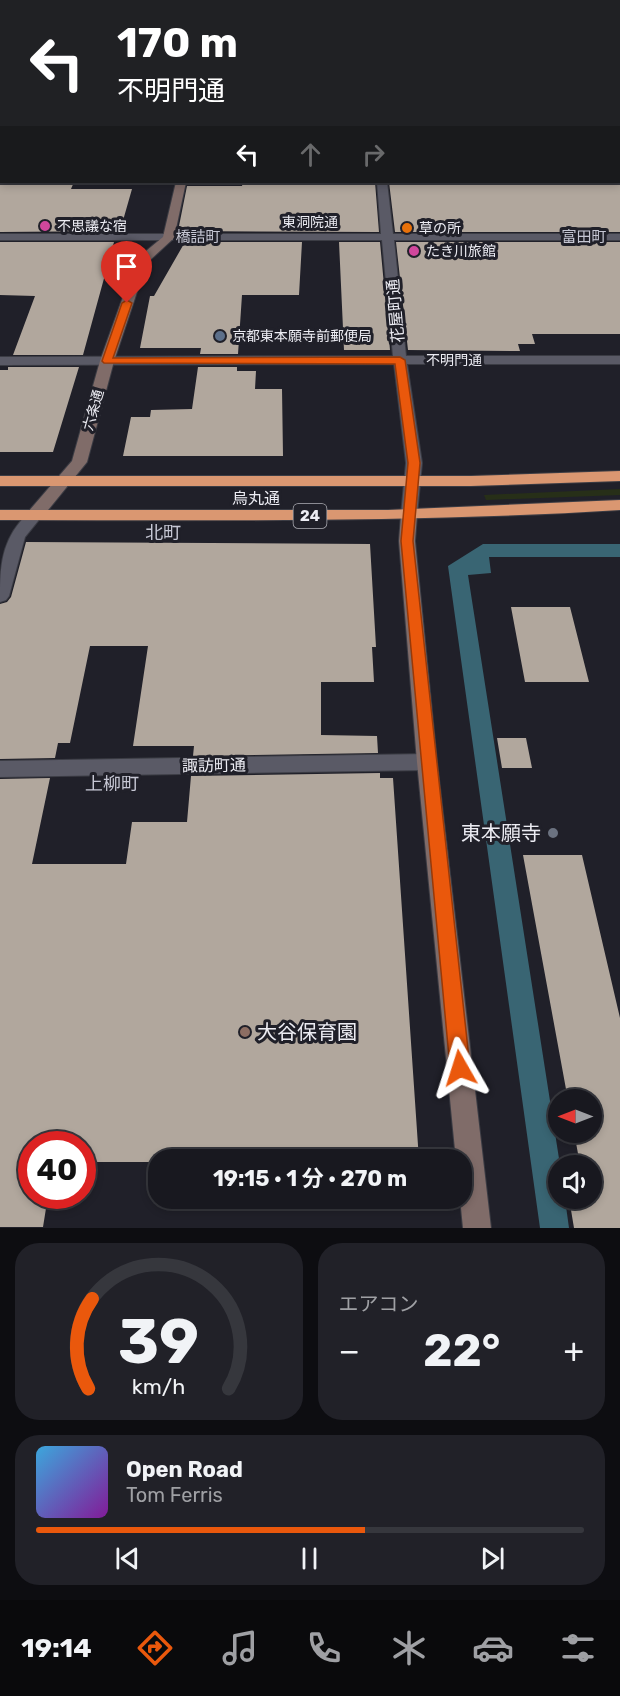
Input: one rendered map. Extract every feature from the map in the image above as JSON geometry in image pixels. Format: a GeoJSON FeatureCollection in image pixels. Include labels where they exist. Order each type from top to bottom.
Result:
{"type":"FeatureCollection","features":[{"type":"Feature","properties":{"kind":"highway","name":"烏丸通"},"geometry":{"type":"LineString","coordinates":[[0,481],[471,481],[620,476]]}},
{"type":"Feature","properties":{"kind":"highway","name":"烏丸通"},"geometry":{"type":"LineString","coordinates":[[0,515],[409,514],[536,511],[620,505]]}},
{"type":"Feature","properties":{"kind":"street"},"geometry":{"type":"LineString","coordinates":[[168,238],[181,183]]}},
{"type":"Feature","properties":{"kind":"street","name":"花屋町通"},"geometry":{"type":"LineString","coordinates":[[382,183],[400,360],[414,463],[407,541],[477,1228]]}},
{"type":"Feature","properties":{"kind":"street","name":"東洞院通"},"geometry":{"type":"LineString","coordinates":[[0,237],[620,237]]}},
{"type":"Feature","properties":{"kind":"street","name":"六条通"},"geometry":{"type":"LineString","coordinates":[[0,596],[17,536],[79,462],[107,361],[144,259],[168,238]]}},
{"type":"Feature","properties":{"kind":"street","name":"不明門通"},"geometry":{"type":"LineString","coordinates":[[0,361],[620,360]]}},
{"type":"Feature","properties":{"kind":"street","name":"諏訪町通"},"geometry":{"type":"LineString","coordinates":[[0,769],[428,762]]}},
{"type":"Feature","properties":{"kind":"green space"},"geometry":{"type":"Polygon","coordinates":[[[620,489],[620,495],[486,500],[484,495],[620,489]]]}},
{"type":"Feature","properties":{"kind":"water"},"geometry":{"type":"Polygon","coordinates":[[[483,544],[620,544],[620,557],[489,557],[491,573],[468,575],[548,1089],[548,1143],[557,1143],[558,1155],[548,1155],[548,1209],[566,1209],[569,1228],[540,1228],[448,566],[483,544]]]}},
{"type":"Feature","properties":{"kind":"building"},"geometry":{"type":"Polygon","coordinates":[[[0,183],[74,183],[71,189],[132,189],[120,231],[0,232],[0,183]]]}},
{"type":"Feature","properties":{"kind":"building"},"geometry":{"type":"Polygon","coordinates":[[[243,183],[375,183],[379,232],[178,231],[187,186],[242,186],[243,183]]]}},
{"type":"Feature","properties":{"kind":"building"},"geometry":{"type":"Polygon","coordinates":[[[389,183],[620,183],[620,232],[395,232],[389,183]]]}},
{"type":"Feature","properties":{"kind":"building"},"geometry":{"type":"Polygon","coordinates":[[[0,242],[114,242],[83,355],[13,355],[35,296],[0,295],[0,242]]]}},
{"type":"Feature","properties":{"kind":"building"},"geometry":{"type":"Polygon","coordinates":[[[185,242],[302,242],[299,295],[242,295],[238,354],[200,354],[201,348],[140,348],[150,296],[154,296],[185,242]]]}},
{"type":"Feature","properties":{"kind":"building"},"geometry":{"type":"Polygon","coordinates":[[[339,242],[380,242],[390,350],[344,350],[339,242]]]}},
{"type":"Feature","properties":{"kind":"building"},"geometry":{"type":"Polygon","coordinates":[[[396,242],[620,242],[620,334],[532,334],[535,344],[518,344],[520,351],[408,350],[396,242]]]}},
{"type":"Feature","properties":{"kind":"building"},"geometry":{"type":"Polygon","coordinates":[[[8,367],[79,367],[53,452],[0,452],[0,370],[8,370],[8,367]]]}},
{"type":"Feature","properties":{"kind":"building"},"geometry":{"type":"Polygon","coordinates":[[[198,367],[237,367],[237,371],[256,371],[255,389],[282,389],[283,456],[123,456],[131,417],[150,417],[151,410],[192,409],[198,367]]]}},
{"type":"Feature","properties":{"kind":"building"},"geometry":{"type":"Polygon","coordinates":[[[26,542],[370,544],[376,647],[372,647],[374,682],[321,682],[321,735],[377,736],[378,753],[193,756],[194,746],[133,746],[148,646],[90,646],[70,743],[58,743],[55,758],[0,759],[0,604],[7,602],[11,597],[26,542]]]}},
{"type":"Feature","properties":{"kind":"building"},"geometry":{"type":"Polygon","coordinates":[[[511,607],[570,607],[589,682],[525,682],[511,607]]]}},
{"type":"Feature","properties":{"kind":"building"},"geometry":{"type":"Polygon","coordinates":[[[497,738],[526,738],[532,768],[502,768],[497,738]]]}},
{"type":"Feature","properties":{"kind":"building"},"geometry":{"type":"Polygon","coordinates":[[[380,773],[380,778],[393,778],[418,1149],[148,1149],[148,1162],[96,1162],[96,1131],[18,1131],[18,1209],[46,1209],[43,1227],[0,1227],[0,779],[50,778],[32,864],[126,864],[132,822],[187,822],[191,776],[380,773]]]}},
{"type":"Feature","properties":{"kind":"building"},"geometry":{"type":"Polygon","coordinates":[[[523,855],[582,855],[620,1018],[620,1228],[574,1228],[571,1209],[602,1209],[602,1155],[578,1155],[576,1143],[602,1143],[602,1089],[566,1089],[523,855]]]}},
{"type":"Feature","properties":{"kind":"place","name":"不思議な宿"},"geometry":{"type":"Point","coordinates":[45,226]}},
{"type":"Feature","properties":{"kind":"place","name":"草の所"},"geometry":{"type":"Point","coordinates":[407,228]}},
{"type":"Feature","properties":{"kind":"place","name":"たき川旅館"},"geometry":{"type":"Point","coordinates":[414,251]}},
{"type":"Feature","properties":{"kind":"place","name":"京都東本願寺前郵便局"},"geometry":{"type":"Point","coordinates":[220,336]}},
{"type":"Feature","properties":{"kind":"place","name":"東本願寺"},"geometry":{"type":"Point","coordinates":[553,833]}},
{"type":"Feature","properties":{"kind":"place","name":"大谷保育園"},"geometry":{"type":"Point","coordinates":[245,1032]}},
{"type":"Feature","properties":{"kind":"district","name":"橋詰町"},"geometry":{"type":"Point","coordinates":[198,237]}},
{"type":"Feature","properties":{"kind":"district","name":"富田町"},"geometry":{"type":"Point","coordinates":[584,237]}},
{"type":"Feature","properties":{"kind":"district","name":"北町"},"geometry":{"type":"Point","coordinates":[163,533]}},
{"type":"Feature","properties":{"kind":"district","name":"上柳町"},"geometry":{"type":"Point","coordinates":[112,784]}},
{"type":"Feature","properties":{"kind":"route"},"geometry":{"type":"LineString","coordinates":[[127,303],[107,361],[400,360],[414,463],[407,541],[460,1068]]}}]}
